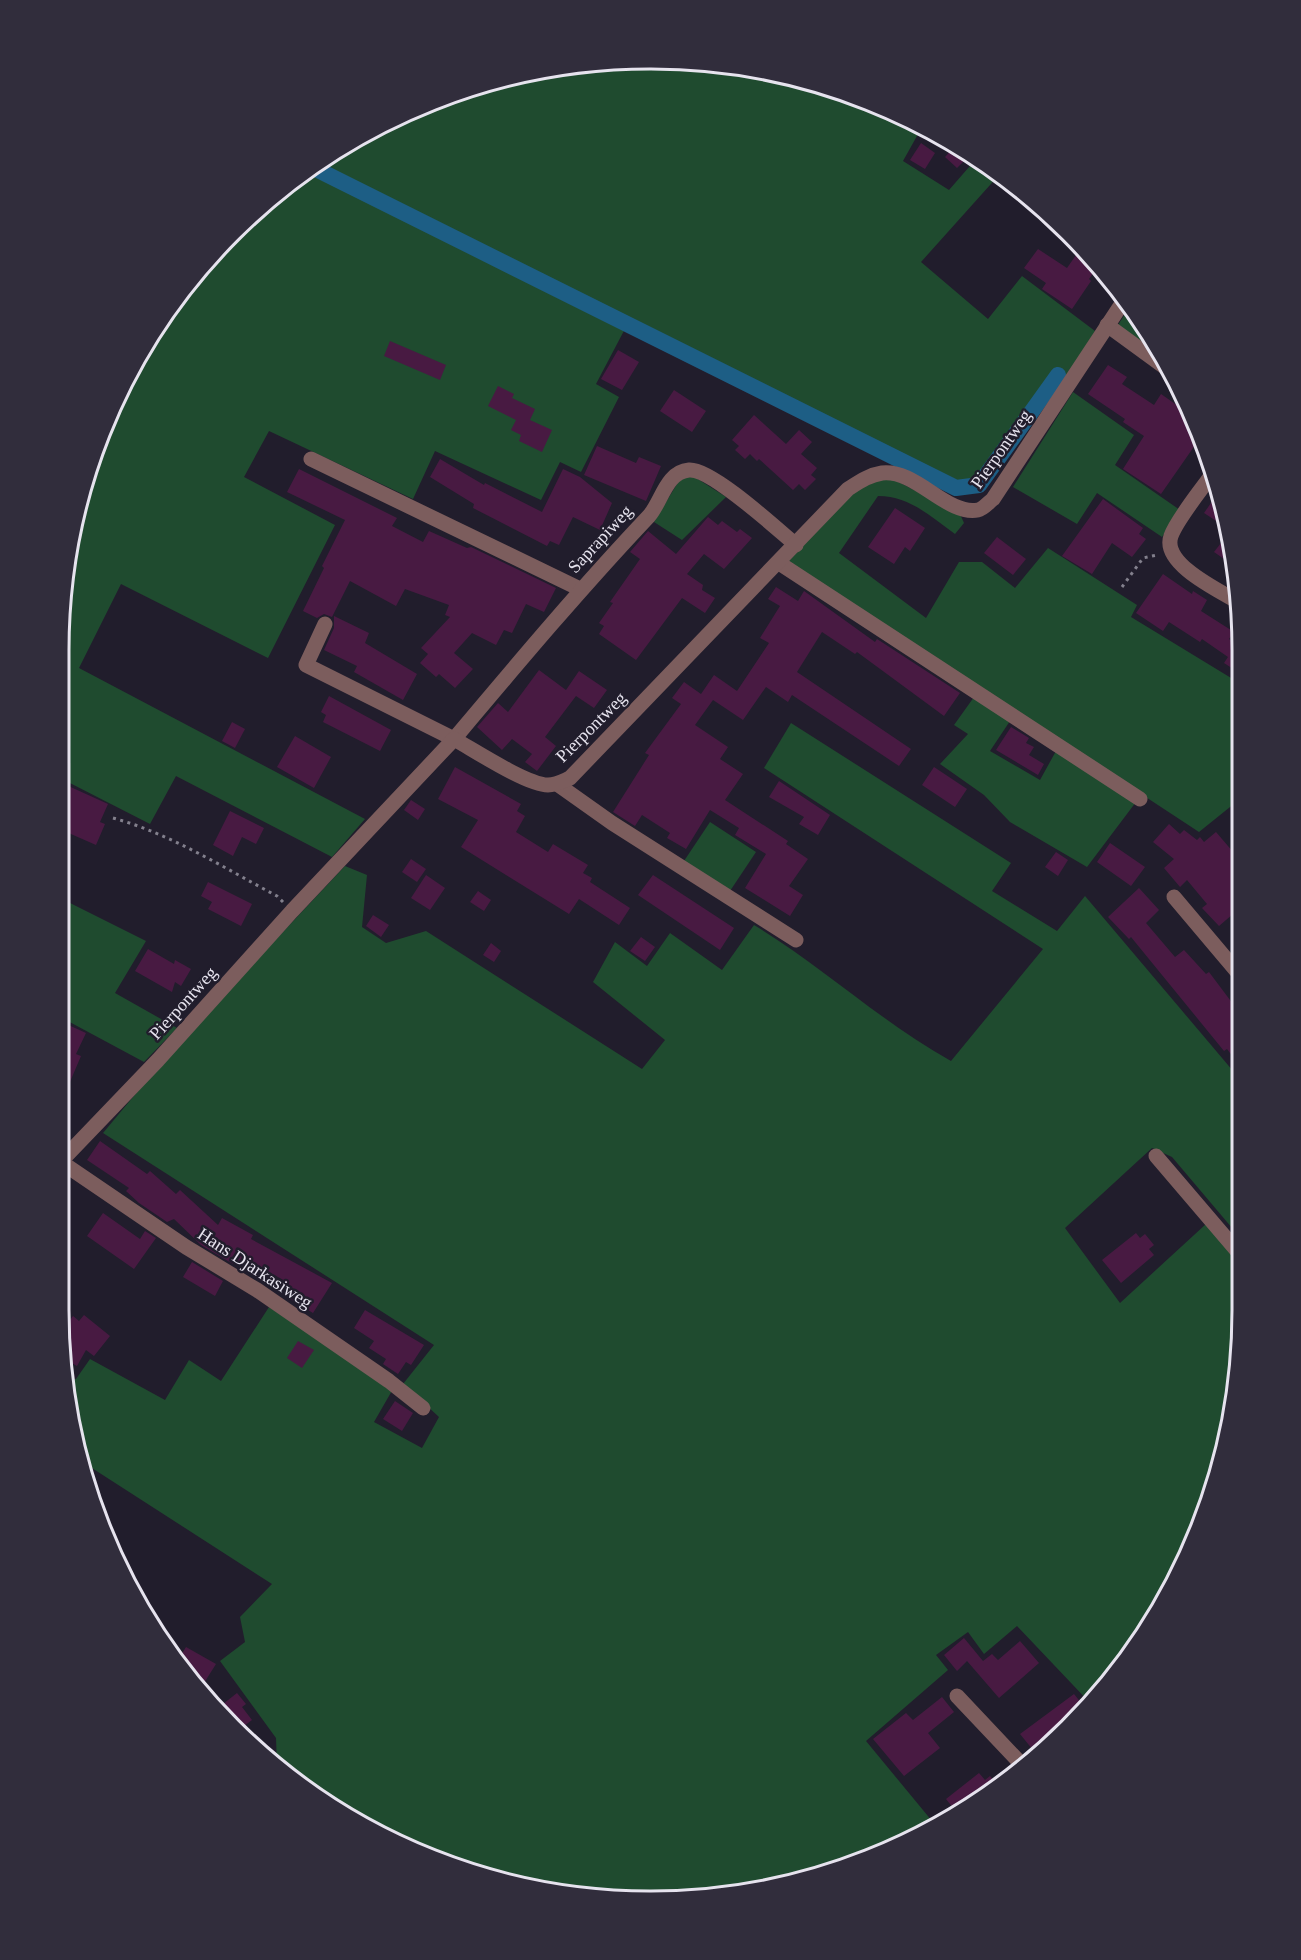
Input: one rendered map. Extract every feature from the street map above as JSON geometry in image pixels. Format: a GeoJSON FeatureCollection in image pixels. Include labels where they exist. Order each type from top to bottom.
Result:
{"type":"FeatureCollection","features":[{"type":"Feature","properties":{"kind":"street","name":"Pierpontweg"},"geometry":{"type":"LineString","coordinates":[[69,1153],[158,1060],[292,911],[454,739],[530,781],[545,785],[557,784],[570,778],[848,489],[867,477],[883,473],[899,474],[966,510],[980,510],[993,499],[1119,307]]}},
{"type":"Feature","properties":{"kind":"street"},"geometry":{"type":"LineString","coordinates":[[1107,325],[1153,359]]}},
{"type":"Feature","properties":{"kind":"street"},"geometry":{"type":"LineString","coordinates":[[311,459],[580,589]]}},
{"type":"Feature","properties":{"kind":"street","name":"Saprapiweg"},"geometry":{"type":"LineString","coordinates":[[454,739],[580,589],[656,508],[668,483],[683,471],[694,470],[712,479],[796,545]]}},
{"type":"Feature","properties":{"kind":"street"},"geometry":{"type":"LineString","coordinates":[[1207,483],[1171,536],[1170,552],[1179,564],[1229,596]]}},
{"type":"Feature","properties":{"kind":"street"},"geometry":{"type":"LineString","coordinates":[[778,563],[1140,799]]}},
{"type":"Feature","properties":{"kind":"street"},"geometry":{"type":"LineString","coordinates":[[325,624],[306,665],[454,739]]}},
{"type":"Feature","properties":{"kind":"street"},"geometry":{"type":"LineString","coordinates":[[557,784],[612,824],[796,940]]}},
{"type":"Feature","properties":{"kind":"street"},"geometry":{"type":"LineString","coordinates":[[1174,897],[1232,966]]}},
{"type":"Feature","properties":{"kind":"street"},"geometry":{"type":"LineString","coordinates":[[1156,1156],[1232,1245]]}},
{"type":"Feature","properties":{"kind":"street","name":"Hans Djarkasiweg"},"geometry":{"type":"LineString","coordinates":[[69,1167],[186,1247],[257,1290],[389,1381],[423,1408]]}},
{"type":"Feature","properties":{"kind":"street"},"geometry":{"type":"LineString","coordinates":[[957,1696],[1018,1760]]}},
{"type":"Feature","properties":{"kind":"path"},"geometry":{"type":"LineString","coordinates":[[1122,587],[1143,558],[1170,552]]}},
{"type":"Feature","properties":{"kind":"path"},"geometry":{"type":"LineString","coordinates":[[113,818],[146,829],[183,847],[277,896],[292,911]]}},
{"type":"Feature","properties":{"kind":"green space"},"geometry":{"type":"Polygon","coordinates":[[[612,70],[689,70],[764,80],[801,89],[873,113],[918,134],[903,161],[949,190],[971,165],[993,181],[921,262],[988,319],[1022,276],[1095,331],[1064,381],[1058,376],[984,480],[977,485],[965,488],[956,488],[627,325],[596,384],[619,397],[581,472],[560,462],[541,500],[435,451],[413,499],[269,431],[244,477],[335,525],[268,658],[121,584],[79,668],[365,819],[332,857],[176,776],[150,824],[69,783],[70,612],[80,537],[100,464],[113,428],[147,360],[167,327],[213,267],[267,213],[297,189],[327,167],[393,129],[428,113],[500,89],[537,80],[612,70]]]}},
{"type":"Feature","properties":{"kind":"green space"},"geometry":{"type":"Polygon","coordinates":[[[1125,314],[1144,344],[1118,325],[1125,314]]]}},
{"type":"Feature","properties":{"kind":"green space"},"geometry":{"type":"Polygon","coordinates":[[[1073,392],[1134,435],[1115,465],[1180,510],[1162,537],[1097,493],[1077,524],[1013,487],[1073,392]]]}},
{"type":"Feature","properties":{"kind":"green space"},"geometry":{"type":"Polygon","coordinates":[[[693,476],[726,497],[682,540],[654,522],[680,479],[693,476]]]}},
{"type":"Feature","properties":{"kind":"green space"},"geometry":{"type":"Polygon","coordinates":[[[893,479],[960,514],[964,523],[955,534],[910,504],[890,497],[878,496],[839,553],[926,618],[959,562],[982,562],[1015,588],[1048,548],[1137,605],[1131,617],[1232,679],[1232,805],[1199,832],[788,562],[853,491],[873,480],[893,479]]]}},
{"type":"Feature","properties":{"kind":"green space"},"geometry":{"type":"Polygon","coordinates":[[[974,697],[1010,721],[990,751],[1040,780],[1056,751],[1136,802],[1087,867],[1010,822],[984,795],[940,764],[968,734],[954,725],[974,697]]]}},
{"type":"Feature","properties":{"kind":"green space"},"geometry":{"type":"Polygon","coordinates":[[[791,723],[1011,863],[992,891],[1057,931],[1085,896],[1232,1070],[1232,1228],[1172,1157],[1152,1148],[1065,1228],[1120,1303],[1206,1224],[1232,1255],[1231,1348],[1221,1423],[1201,1496],[1172,1567],[1134,1633],[1084,1697],[1017,1626],[984,1654],[968,1632],[936,1655],[948,1670],[866,1741],[930,1819],[873,1847],[837,1860],[764,1880],[726,1886],[689,1890],[612,1890],[537,1880],[464,1860],[393,1831],[327,1793],[277,1755],[276,1738],[220,1661],[245,1642],[240,1617],[272,1584],[91,1468],[80,1423],[73,1379],[76,1379],[90,1359],[165,1400],[189,1360],[221,1381],[269,1307],[393,1389],[374,1422],[422,1448],[439,1417],[403,1384],[434,1345],[103,1133],[173,1049],[345,866],[367,875],[362,927],[386,943],[426,931],[642,1069],[665,1040],[593,982],[615,942],[647,966],[670,933],[722,970],[754,925],[804,958],[900,1029],[951,1061],[1043,949],[764,768],[791,723]]]}},
{"type":"Feature","properties":{"kind":"green space"},"geometry":{"type":"Polygon","coordinates":[[[710,822],[756,852],[730,891],[684,861],[710,822]]]}},
{"type":"Feature","properties":{"kind":"green space"},"geometry":{"type":"Polygon","coordinates":[[[69,902],[146,941],[115,993],[177,1028],[144,1062],[69,1022],[69,902]]]}},
{"type":"Feature","properties":{"kind":"building"},"geometry":{"type":"Polygon","coordinates":[[[921,143],[935,153],[925,169],[910,160],[921,143]]]}},
{"type":"Feature","properties":{"kind":"building"},"geometry":{"type":"Polygon","coordinates":[[[949,152],[964,161],[957,168],[945,157],[949,152]]]}},
{"type":"Feature","properties":{"kind":"building"},"geometry":{"type":"Polygon","coordinates":[[[1038,249],[1067,268],[1076,255],[1093,273],[1089,279],[1091,281],[1072,309],[1042,289],[1046,283],[1024,268],[1038,249]]]}},
{"type":"Feature","properties":{"kind":"building"},"geometry":{"type":"Polygon","coordinates":[[[390,341],[446,365],[440,380],[384,356],[390,341]]]}},
{"type":"Feature","properties":{"kind":"building"},"geometry":{"type":"Polygon","coordinates":[[[618,350],[639,362],[622,390],[601,379],[618,350]]]}},
{"type":"Feature","properties":{"kind":"building"},"geometry":{"type":"Polygon","coordinates":[[[1108,365],[1127,377],[1122,384],[1154,405],[1161,394],[1178,406],[1194,446],[1161,494],[1123,469],[1144,436],[1123,422],[1125,419],[1088,394],[1108,365]]]}},
{"type":"Feature","properties":{"kind":"building"},"geometry":{"type":"Polygon","coordinates":[[[498,386],[514,394],[512,398],[535,409],[530,420],[552,430],[542,452],[519,441],[521,435],[511,430],[516,420],[488,406],[498,386]]]}},
{"type":"Feature","properties":{"kind":"building"},"geometry":{"type":"Polygon","coordinates":[[[674,390],[706,411],[692,432],[660,411],[674,390]]]}},
{"type":"Feature","properties":{"kind":"building"},"geometry":{"type":"Polygon","coordinates":[[[754,415],[786,444],[799,430],[812,442],[801,454],[817,468],[811,475],[816,479],[805,490],[799,484],[793,490],[759,459],[757,461],[750,454],[745,459],[735,450],[739,446],[732,440],[754,415]]]}},
{"type":"Feature","properties":{"kind":"building"},"geometry":{"type":"Polygon","coordinates":[[[597,446],[636,463],[639,457],[661,466],[646,501],[584,475],[597,446]]]}},
{"type":"Feature","properties":{"kind":"building"},"geometry":{"type":"Polygon","coordinates":[[[440,459],[484,485],[485,483],[542,512],[563,469],[580,477],[612,503],[600,530],[573,517],[559,545],[550,541],[547,546],[473,508],[474,504],[430,477],[440,459]]]}},
{"type":"Feature","properties":{"kind":"building"},"geometry":{"type":"Polygon","coordinates":[[[299,469],[397,518],[392,526],[423,542],[429,531],[467,548],[471,547],[556,588],[544,612],[526,604],[512,633],[504,630],[496,645],[472,633],[454,653],[473,669],[455,688],[439,674],[436,677],[420,663],[428,654],[421,648],[450,617],[445,615],[449,605],[405,589],[396,606],[350,581],[332,617],[324,614],[317,618],[303,611],[345,520],[287,492],[299,469]]]}},
{"type":"Feature","properties":{"kind":"building"},"geometry":{"type":"Polygon","coordinates":[[[1103,499],[1143,528],[1139,534],[1146,539],[1132,557],[1112,543],[1092,574],[1062,556],[1103,499]]]}},
{"type":"Feature","properties":{"kind":"building"},"geometry":{"type":"Polygon","coordinates":[[[1212,501],[1217,522],[1204,513],[1212,501]]]}},
{"type":"Feature","properties":{"kind":"building"},"geometry":{"type":"Polygon","coordinates":[[[895,508],[925,528],[910,551],[905,547],[894,564],[868,547],[895,508]]]}},
{"type":"Feature","properties":{"kind":"building"},"geometry":{"type":"Polygon","coordinates":[[[708,517],[718,525],[722,521],[737,532],[740,529],[752,538],[724,569],[704,554],[687,574],[703,585],[702,590],[715,598],[705,613],[682,598],[636,660],[599,634],[604,626],[599,623],[613,603],[610,602],[640,559],[630,552],[648,531],[676,554],[708,517]]]}},
{"type":"Feature","properties":{"kind":"building"},"geometry":{"type":"Polygon","coordinates":[[[997,537],[1026,559],[1013,575],[984,553],[997,537]]]}},
{"type":"Feature","properties":{"kind":"building"},"geometry":{"type":"Polygon","coordinates":[[[1222,542],[1224,559],[1214,552],[1222,542]]]}},
{"type":"Feature","properties":{"kind":"building"},"geometry":{"type":"Polygon","coordinates":[[[1163,574],[1192,594],[1193,591],[1207,600],[1201,611],[1231,630],[1229,639],[1232,641],[1232,668],[1224,663],[1228,657],[1202,639],[1200,642],[1169,622],[1163,631],[1136,613],[1163,574]]]}},
{"type":"Feature","properties":{"kind":"building"},"geometry":{"type":"Polygon","coordinates":[[[776,587],[798,601],[804,591],[875,642],[877,639],[960,693],[944,716],[857,652],[855,654],[822,632],[797,672],[911,749],[899,766],[792,695],[788,702],[766,687],[743,720],[713,700],[695,725],[728,747],[720,759],[743,774],[725,800],[788,841],[786,844],[808,859],[789,886],[803,895],[790,916],[745,888],[766,854],[735,835],[739,828],[710,810],[686,849],[667,838],[670,833],[642,815],[635,826],[613,812],[649,755],[645,753],[681,704],[672,698],[684,682],[701,694],[714,675],[737,691],[769,643],[760,638],[780,606],[768,599],[776,587]]]}},
{"type":"Feature","properties":{"kind":"building"},"geometry":{"type":"Polygon","coordinates":[[[334,616],[369,633],[365,643],[417,674],[403,700],[354,672],[357,666],[324,650],[334,628],[334,616]]]}},
{"type":"Feature","properties":{"kind":"building"},"geometry":{"type":"Polygon","coordinates":[[[539,670],[566,690],[579,671],[607,690],[594,708],[576,696],[545,737],[556,746],[537,771],[525,762],[532,754],[512,739],[502,750],[477,727],[498,703],[508,712],[539,670]]]}},
{"type":"Feature","properties":{"kind":"building"},"geometry":{"type":"Polygon","coordinates":[[[329,696],[391,730],[380,751],[323,722],[326,715],[321,712],[329,696]]]}},
{"type":"Feature","properties":{"kind":"building"},"geometry":{"type":"Polygon","coordinates":[[[232,722],[245,729],[235,748],[222,741],[232,722]]]}},
{"type":"Feature","properties":{"kind":"building"},"geometry":{"type":"Polygon","coordinates":[[[1011,727],[1029,738],[1026,743],[1034,747],[1029,755],[1044,764],[1038,775],[996,750],[1011,727]]]}},
{"type":"Feature","properties":{"kind":"building"},"geometry":{"type":"Polygon","coordinates":[[[295,736],[331,757],[314,788],[277,767],[295,736]]]}},
{"type":"Feature","properties":{"kind":"building"},"geometry":{"type":"Polygon","coordinates":[[[455,767],[521,804],[517,811],[525,816],[516,832],[548,852],[553,844],[588,865],[583,873],[592,878],[590,882],[630,908],[619,925],[579,899],[569,914],[461,847],[478,820],[438,799],[455,767]]]}},
{"type":"Feature","properties":{"kind":"building"},"geometry":{"type":"Polygon","coordinates":[[[934,767],[967,789],[955,807],[922,785],[934,767]]]}},
{"type":"Feature","properties":{"kind":"building"},"geometry":{"type":"Polygon","coordinates":[[[779,781],[830,815],[818,835],[799,824],[804,817],[769,797],[779,781]]]}},
{"type":"Feature","properties":{"kind":"building"},"geometry":{"type":"Polygon","coordinates":[[[69,786],[108,804],[100,822],[105,824],[96,845],[69,833],[69,786]]]}},
{"type":"Feature","properties":{"kind":"building"},"geometry":{"type":"Polygon","coordinates":[[[411,800],[425,809],[418,820],[404,810],[411,800]]]}},
{"type":"Feature","properties":{"kind":"building"},"geometry":{"type":"Polygon","coordinates":[[[230,811],[264,828],[256,844],[242,837],[233,856],[213,845],[230,811]]]}},
{"type":"Feature","properties":{"kind":"building"},"geometry":{"type":"Polygon","coordinates":[[[1169,824],[1180,834],[1184,830],[1197,840],[1200,837],[1204,842],[1216,832],[1232,851],[1232,915],[1219,926],[1202,908],[1207,904],[1187,880],[1180,887],[1164,868],[1174,859],[1153,842],[1169,824]]]}},
{"type":"Feature","properties":{"kind":"building"},"geometry":{"type":"Polygon","coordinates":[[[1110,843],[1145,867],[1131,886],[1097,862],[1110,843]]]}},
{"type":"Feature","properties":{"kind":"building"},"geometry":{"type":"Polygon","coordinates":[[[1056,852],[1068,860],[1058,876],[1045,867],[1056,852]]]}},
{"type":"Feature","properties":{"kind":"building"},"geometry":{"type":"Polygon","coordinates":[[[411,859],[426,869],[417,882],[402,872],[411,859]]]}},
{"type":"Feature","properties":{"kind":"building"},"geometry":{"type":"Polygon","coordinates":[[[426,875],[445,888],[430,910],[411,898],[426,875]]]}},
{"type":"Feature","properties":{"kind":"building"},"geometry":{"type":"Polygon","coordinates":[[[653,875],[734,928],[720,950],[638,895],[653,875]]]}},
{"type":"Feature","properties":{"kind":"building"},"geometry":{"type":"Polygon","coordinates":[[[208,882],[252,904],[241,926],[208,909],[212,902],[201,896],[208,882]]]}},
{"type":"Feature","properties":{"kind":"building"},"geometry":{"type":"Polygon","coordinates":[[[1139,888],[1159,910],[1146,923],[1175,957],[1184,950],[1206,974],[1209,972],[1232,1003],[1232,1056],[1227,1049],[1224,1051],[1131,937],[1129,939],[1108,917],[1139,888]]]}},
{"type":"Feature","properties":{"kind":"building"},"geometry":{"type":"Polygon","coordinates":[[[478,891],[491,900],[484,911],[470,902],[478,891]]]}},
{"type":"Feature","properties":{"kind":"building"},"geometry":{"type":"Polygon","coordinates":[[[373,915],[389,925],[381,937],[366,926],[373,915]]]}},
{"type":"Feature","properties":{"kind":"building"},"geometry":{"type":"Polygon","coordinates":[[[641,937],[655,947],[645,961],[630,951],[641,937]]]}},
{"type":"Feature","properties":{"kind":"building"},"geometry":{"type":"Polygon","coordinates":[[[491,943],[501,951],[494,962],[483,955],[491,943]]]}},
{"type":"Feature","properties":{"kind":"building"},"geometry":{"type":"Polygon","coordinates":[[[148,949],[174,964],[175,960],[191,969],[181,986],[175,982],[172,992],[135,971],[148,949]]]}},
{"type":"Feature","properties":{"kind":"building"},"geometry":{"type":"Polygon","coordinates":[[[69,1025],[86,1033],[76,1054],[81,1056],[69,1084],[69,1025]]]}},
{"type":"Feature","properties":{"kind":"building"},"geometry":{"type":"Polygon","coordinates":[[[100,1141],[147,1174],[150,1171],[176,1194],[180,1190],[218,1225],[222,1218],[253,1235],[251,1239],[332,1283],[313,1313],[280,1293],[287,1282],[260,1267],[256,1274],[235,1262],[233,1264],[201,1245],[174,1219],[167,1222],[139,1203],[126,1191],[129,1188],[87,1160],[100,1141]]]}},
{"type":"Feature","properties":{"kind":"building"},"geometry":{"type":"Polygon","coordinates":[[[103,1213],[140,1239],[145,1231],[156,1238],[134,1269],[87,1236],[103,1213]]]}},
{"type":"Feature","properties":{"kind":"building"},"geometry":{"type":"Polygon","coordinates":[[[1136,1233],[1140,1238],[1145,1234],[1154,1245],[1149,1249],[1154,1255],[1121,1283],[1102,1260],[1136,1233]]]}},
{"type":"Feature","properties":{"kind":"building"},"geometry":{"type":"Polygon","coordinates":[[[192,1262],[223,1281],[215,1296],[183,1277],[192,1262]]]}},
{"type":"Feature","properties":{"kind":"building"},"geometry":{"type":"Polygon","coordinates":[[[365,1310],[424,1345],[411,1365],[406,1362],[398,1374],[383,1364],[386,1359],[369,1348],[374,1341],[354,1328],[365,1310]]]}},
{"type":"Feature","properties":{"kind":"building"},"geometry":{"type":"Polygon","coordinates":[[[84,1315],[110,1336],[94,1356],[86,1350],[77,1366],[72,1363],[69,1321],[73,1316],[79,1321],[84,1315]]]}},
{"type":"Feature","properties":{"kind":"building"},"geometry":{"type":"Polygon","coordinates":[[[298,1341],[314,1350],[302,1368],[287,1358],[298,1341]]]}},
{"type":"Feature","properties":{"kind":"building"},"geometry":{"type":"Polygon","coordinates":[[[395,1401],[413,1413],[402,1431],[383,1419],[395,1401]]]}},
{"type":"Feature","properties":{"kind":"building"},"geometry":{"type":"Polygon","coordinates":[[[964,1638],[983,1661],[992,1654],[998,1660],[1020,1641],[1039,1663],[999,1698],[967,1661],[957,1671],[944,1655],[964,1638]]]}},
{"type":"Feature","properties":{"kind":"building"},"geometry":{"type":"Polygon","coordinates":[[[186,1647],[216,1664],[204,1682],[189,1663],[182,1654],[186,1647]]]}},
{"type":"Feature","properties":{"kind":"building"},"geometry":{"type":"Polygon","coordinates":[[[237,1693],[246,1704],[242,1707],[252,1720],[244,1726],[223,1704],[237,1693]]]}},
{"type":"Feature","properties":{"kind":"building"},"geometry":{"type":"Polygon","coordinates":[[[1074,1694],[1080,1702],[1032,1749],[1020,1734],[1074,1694]]]}},
{"type":"Feature","properties":{"kind":"building"},"geometry":{"type":"Polygon","coordinates":[[[942,1697],[954,1712],[928,1733],[940,1748],[904,1776],[873,1739],[906,1713],[913,1720],[942,1697]]]}},
{"type":"Feature","properties":{"kind":"building"},"geometry":{"type":"Polygon","coordinates":[[[979,1773],[985,1780],[990,1776],[993,1779],[952,1806],[946,1799],[979,1773]]]}},
{"type":"Feature","properties":{"kind":"waterway"},"geometry":{"type":"LineString","coordinates":[[321,171],[956,488],[979,485],[1058,375]]}}]}
